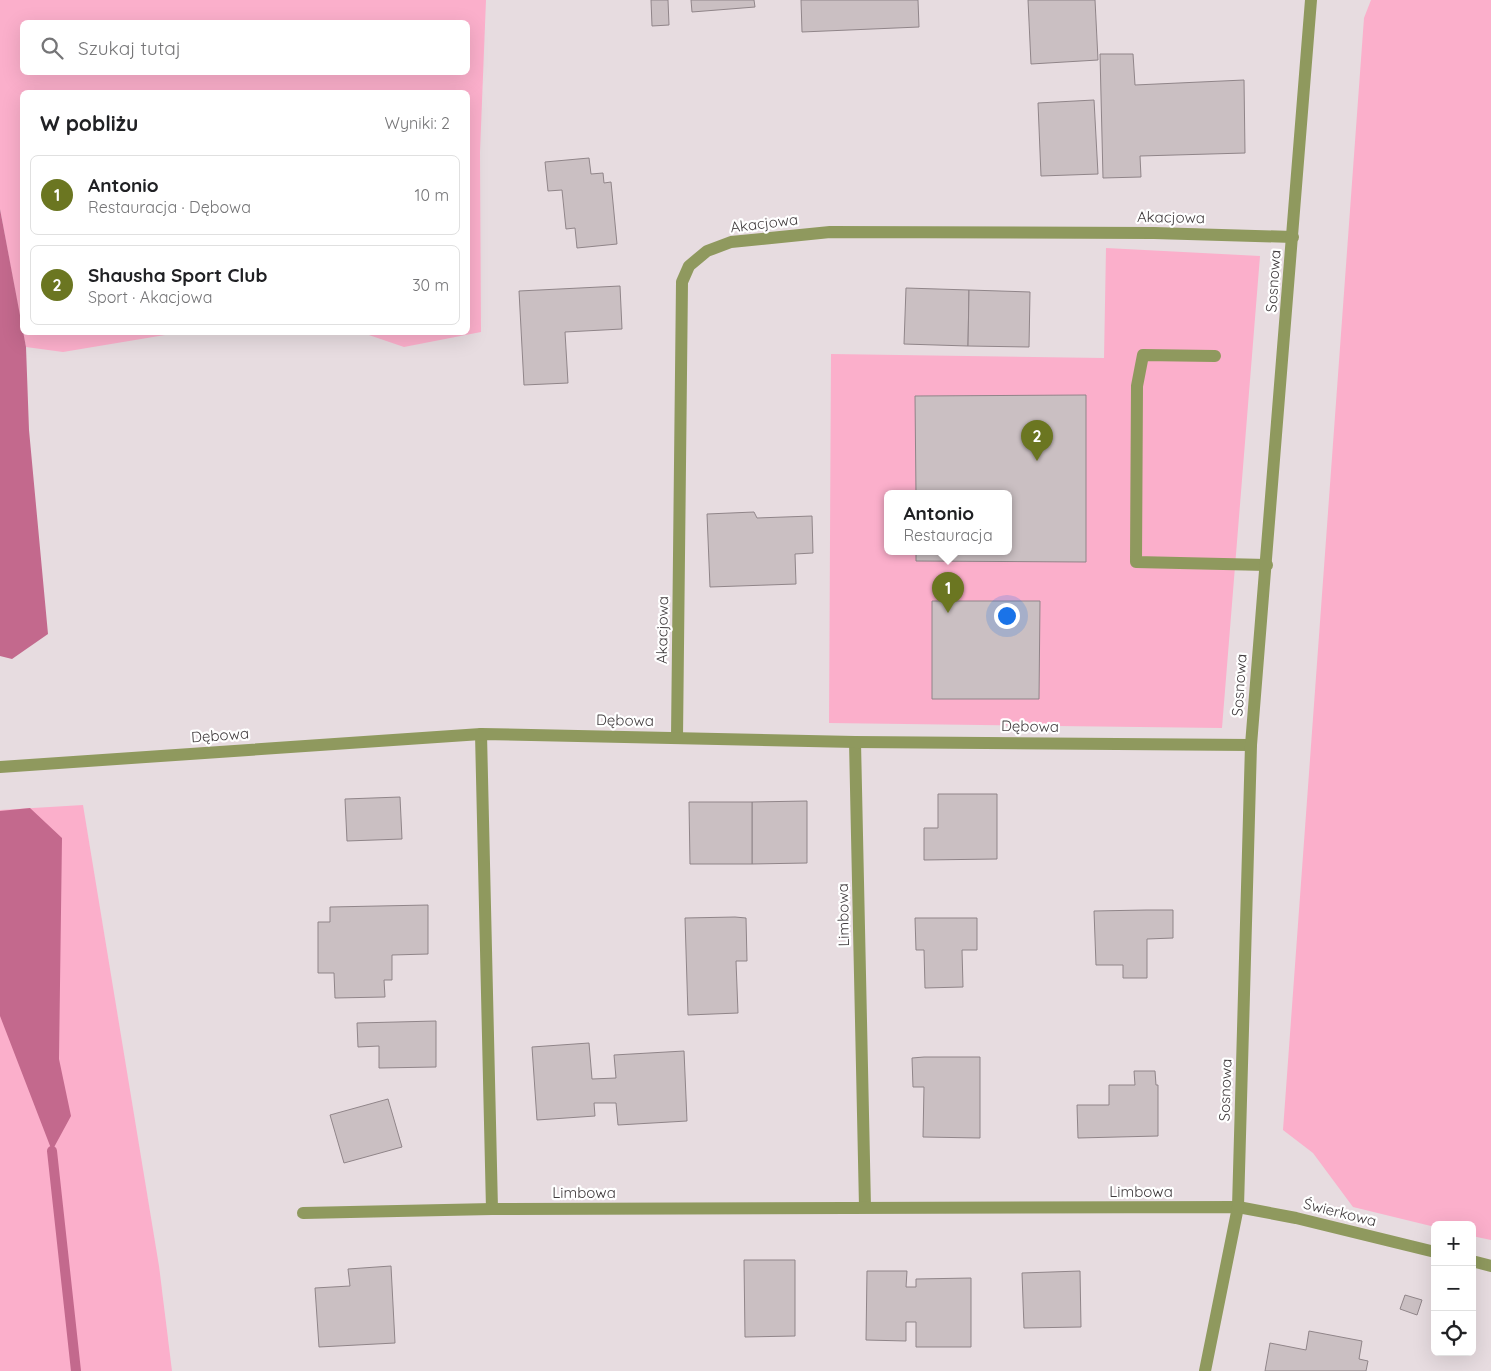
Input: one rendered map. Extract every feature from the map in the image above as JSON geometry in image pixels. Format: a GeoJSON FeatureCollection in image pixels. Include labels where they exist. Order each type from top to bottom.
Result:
{"type":"FeatureCollection","features":[{"type":"Feature","properties":{"kind":"street","name":"Sosnowa"},"geometry":{"type":"LineString","coordinates":[[1205,1371],[1238,1207],[1251,745],[1311,0]]}},
{"type":"Feature","properties":{"kind":"street","name":"Akacjowa"},"geometry":{"type":"LineString","coordinates":[[677,738],[682,282],[689,266],[707,251],[731,242],[755,238],[830,232],[1145,233],[1293,237]]}},
{"type":"Feature","properties":{"kind":"street"},"geometry":{"type":"LineString","coordinates":[[1214,356],[1143,355],[1137,386],[1136,562],[1267,565]]}},
{"type":"Feature","properties":{"kind":"street"},"geometry":{"type":"LineString","coordinates":[[481,734],[492,1209]]}},
{"type":"Feature","properties":{"kind":"street","name":"Dębowa"},"geometry":{"type":"LineString","coordinates":[[0,767],[481,734],[855,742],[1251,745]]}},
{"type":"Feature","properties":{"kind":"street","name":"Limbowa"},"geometry":{"type":"LineString","coordinates":[[855,742],[865,1207]]}},
{"type":"Feature","properties":{"kind":"street","name":"Limbowa"},"geometry":{"type":"LineString","coordinates":[[303,1213],[492,1209],[1238,1207]]}},
{"type":"Feature","properties":{"kind":"street","name":"Świerkowa"},"geometry":{"type":"LineString","coordinates":[[1238,1207],[1296,1218],[1431,1251]]}},
{"type":"Feature","properties":{"kind":"street"},"geometry":{"type":"LineString","coordinates":[[1476,1262],[1491,1266]]}},
{"type":"Feature","properties":{"kind":"shaded area"},"geometry":{"type":"Polygon","coordinates":[[[0,0],[486,0],[480,152],[481,332],[470,334],[470,90],[20,90],[20,318],[0,209],[0,0]]]}},
{"type":"Feature","properties":{"kind":"shaded area"},"geometry":{"type":"Polygon","coordinates":[[[1371,0],[1491,0],[1491,1240],[1476,1237],[1476,1221],[1431,1221],[1431,1226],[1353,1207],[1313,1153],[1283,1130],[1364,18],[1371,0]]]}},
{"type":"Feature","properties":{"kind":"shaded area"},"geometry":{"type":"Polygon","coordinates":[[[0,209],[20,315],[20,335],[24,335],[26,347],[29,430],[48,634],[12,659],[0,656],[0,209]]]}},
{"type":"Feature","properties":{"kind":"shaded area"},"geometry":{"type":"Polygon","coordinates":[[[1106,248],[1260,256],[1222,728],[829,723],[831,354],[1104,358],[1106,248]]]}},
{"type":"Feature","properties":{"kind":"shaded area"},"geometry":{"type":"Polygon","coordinates":[[[23,335],[165,335],[63,352],[26,347],[23,335]]]}},
{"type":"Feature","properties":{"kind":"shaded area"},"geometry":{"type":"Polygon","coordinates":[[[369,335],[466,335],[404,347],[369,335]]]}},
{"type":"Feature","properties":{"kind":"shaded area"},"geometry":{"type":"Polygon","coordinates":[[[83,805],[159,1266],[172,1371],[0,1371],[0,810],[83,805]]]}},
{"type":"Feature","properties":{"kind":"shaded area"},"geometry":{"type":"Polygon","coordinates":[[[30,808],[62,838],[59,1059],[71,1116],[52,1151],[0,1016],[0,811],[30,808]]]}},
{"type":"Feature","properties":{"kind":"building"},"geometry":{"type":"Polygon","coordinates":[[[651,0],[668,0],[669,25],[652,26],[651,0]]]}},
{"type":"Feature","properties":{"kind":"building"},"geometry":{"type":"Polygon","coordinates":[[[691,0],[754,0],[755,7],[692,12],[691,0]]]}},
{"type":"Feature","properties":{"kind":"building"},"geometry":{"type":"Polygon","coordinates":[[[801,0],[918,0],[919,27],[802,32],[801,0]]]}},
{"type":"Feature","properties":{"kind":"building"},"geometry":{"type":"Polygon","coordinates":[[[1028,0],[1095,0],[1098,60],[1031,64],[1028,0]]]}},
{"type":"Feature","properties":{"kind":"building"},"geometry":{"type":"Polygon","coordinates":[[[1100,54],[1133,54],[1135,85],[1244,80],[1245,153],[1140,156],[1141,177],[1103,178],[1100,54]]]}},
{"type":"Feature","properties":{"kind":"building"},"geometry":{"type":"Polygon","coordinates":[[[1094,100],[1098,174],[1041,176],[1038,103],[1094,100]]]}},
{"type":"Feature","properties":{"kind":"building"},"geometry":{"type":"Polygon","coordinates":[[[589,158],[591,174],[603,173],[604,183],[611,182],[617,244],[577,248],[575,228],[566,229],[562,190],[548,191],[545,162],[589,158]]]}},
{"type":"Feature","properties":{"kind":"building"},"geometry":{"type":"Polygon","coordinates":[[[620,286],[622,329],[565,332],[568,383],[524,385],[519,291],[620,286]]]}},
{"type":"Feature","properties":{"kind":"building"},"geometry":{"type":"Polygon","coordinates":[[[906,288],[969,290],[968,346],[904,344],[906,288]]]}},
{"type":"Feature","properties":{"kind":"building"},"geometry":{"type":"Polygon","coordinates":[[[969,290],[1030,292],[1029,347],[968,346],[969,290]]]}},
{"type":"Feature","properties":{"kind":"building"},"geometry":{"type":"Polygon","coordinates":[[[1086,395],[1086,562],[916,561],[916,555],[1012,555],[1012,490],[916,490],[915,396],[1086,395]]]}},
{"type":"Feature","properties":{"kind":"building"},"geometry":{"type":"Polygon","coordinates":[[[754,512],[757,518],[812,516],[813,553],[795,554],[796,584],[710,587],[707,514],[754,512]]]}},
{"type":"Feature","properties":{"kind":"building"},"geometry":{"type":"Polygon","coordinates":[[[932,601],[1040,601],[1039,699],[932,699],[932,601]]]}},
{"type":"Feature","properties":{"kind":"building"},"geometry":{"type":"Polygon","coordinates":[[[938,794],[997,794],[997,859],[924,860],[924,828],[938,828],[938,794]]]}},
{"type":"Feature","properties":{"kind":"building"},"geometry":{"type":"Polygon","coordinates":[[[400,797],[402,839],[347,841],[345,799],[400,797]]]}},
{"type":"Feature","properties":{"kind":"building"},"geometry":{"type":"Polygon","coordinates":[[[807,801],[807,863],[752,864],[752,802],[807,801]]]}},
{"type":"Feature","properties":{"kind":"building"},"geometry":{"type":"Polygon","coordinates":[[[689,802],[752,802],[752,864],[690,864],[689,802]]]}},
{"type":"Feature","properties":{"kind":"building"},"geometry":{"type":"Polygon","coordinates":[[[428,905],[428,954],[392,955],[392,980],[384,980],[385,997],[335,998],[334,973],[318,973],[318,922],[330,922],[330,907],[428,905]]]}},
{"type":"Feature","properties":{"kind":"building"},"geometry":{"type":"Polygon","coordinates":[[[1173,910],[1173,938],[1147,939],[1147,978],[1123,978],[1123,965],[1096,965],[1094,911],[1173,910]]]}},
{"type":"Feature","properties":{"kind":"building"},"geometry":{"type":"Polygon","coordinates":[[[685,918],[746,918],[747,961],[736,961],[738,1013],[688,1015],[685,918]]]}},
{"type":"Feature","properties":{"kind":"building"},"geometry":{"type":"Polygon","coordinates":[[[915,918],[977,918],[977,950],[962,950],[963,987],[925,988],[924,950],[916,950],[915,918]]]}},
{"type":"Feature","properties":{"kind":"building"},"geometry":{"type":"Polygon","coordinates":[[[436,1021],[436,1067],[379,1068],[379,1046],[358,1047],[357,1023],[436,1021]]]}},
{"type":"Feature","properties":{"kind":"building"},"geometry":{"type":"Polygon","coordinates":[[[589,1043],[592,1079],[616,1078],[614,1055],[684,1051],[687,1121],[618,1125],[616,1103],[594,1103],[595,1116],[537,1120],[532,1047],[589,1043]]]}},
{"type":"Feature","properties":{"kind":"building"},"geometry":{"type":"Polygon","coordinates":[[[980,1057],[980,1138],[923,1137],[924,1087],[913,1087],[912,1058],[980,1057]]]}},
{"type":"Feature","properties":{"kind":"building"},"geometry":{"type":"Polygon","coordinates":[[[1134,1071],[1155,1071],[1156,1085],[1158,1085],[1158,1136],[1078,1138],[1077,1105],[1109,1105],[1109,1085],[1135,1085],[1134,1071]]]}},
{"type":"Feature","properties":{"kind":"building"},"geometry":{"type":"Polygon","coordinates":[[[388,1099],[402,1147],[344,1163],[330,1115],[388,1099]]]}},
{"type":"Feature","properties":{"kind":"building"},"geometry":{"type":"Polygon","coordinates":[[[744,1260],[795,1260],[795,1336],[745,1337],[744,1260]]]}},
{"type":"Feature","properties":{"kind":"building"},"geometry":{"type":"Polygon","coordinates":[[[391,1266],[395,1343],[319,1347],[315,1288],[350,1286],[348,1269],[391,1266]]]}},
{"type":"Feature","properties":{"kind":"building"},"geometry":{"type":"Polygon","coordinates":[[[867,1271],[907,1271],[906,1287],[916,1287],[916,1279],[971,1278],[971,1347],[916,1347],[916,1322],[906,1322],[906,1341],[866,1340],[867,1271]]]}},
{"type":"Feature","properties":{"kind":"building"},"geometry":{"type":"Polygon","coordinates":[[[1080,1271],[1081,1327],[1024,1328],[1022,1273],[1080,1271]]]}},
{"type":"Feature","properties":{"kind":"building"},"geometry":{"type":"Polygon","coordinates":[[[1405,1295],[1422,1300],[1417,1315],[1400,1309],[1405,1295]]]}},
{"type":"Feature","properties":{"kind":"building"},"geometry":{"type":"Polygon","coordinates":[[[1309,1331],[1362,1341],[1359,1359],[1368,1361],[1366,1371],[1265,1371],[1270,1343],[1306,1350],[1309,1331]]]}},
{"type":"Feature","properties":{"kind":"waterway"},"geometry":{"type":"LineString","coordinates":[[52,1151],[76,1371]]}},
{"type":"Feature","properties":{"kind":"place","name":"Shausha Sport Club"},"geometry":{"type":"Point","coordinates":[1037,461]}},
{"type":"Feature","properties":{"kind":"place","name":"Antonio"},"geometry":{"type":"Point","coordinates":[948,613]}}]}
